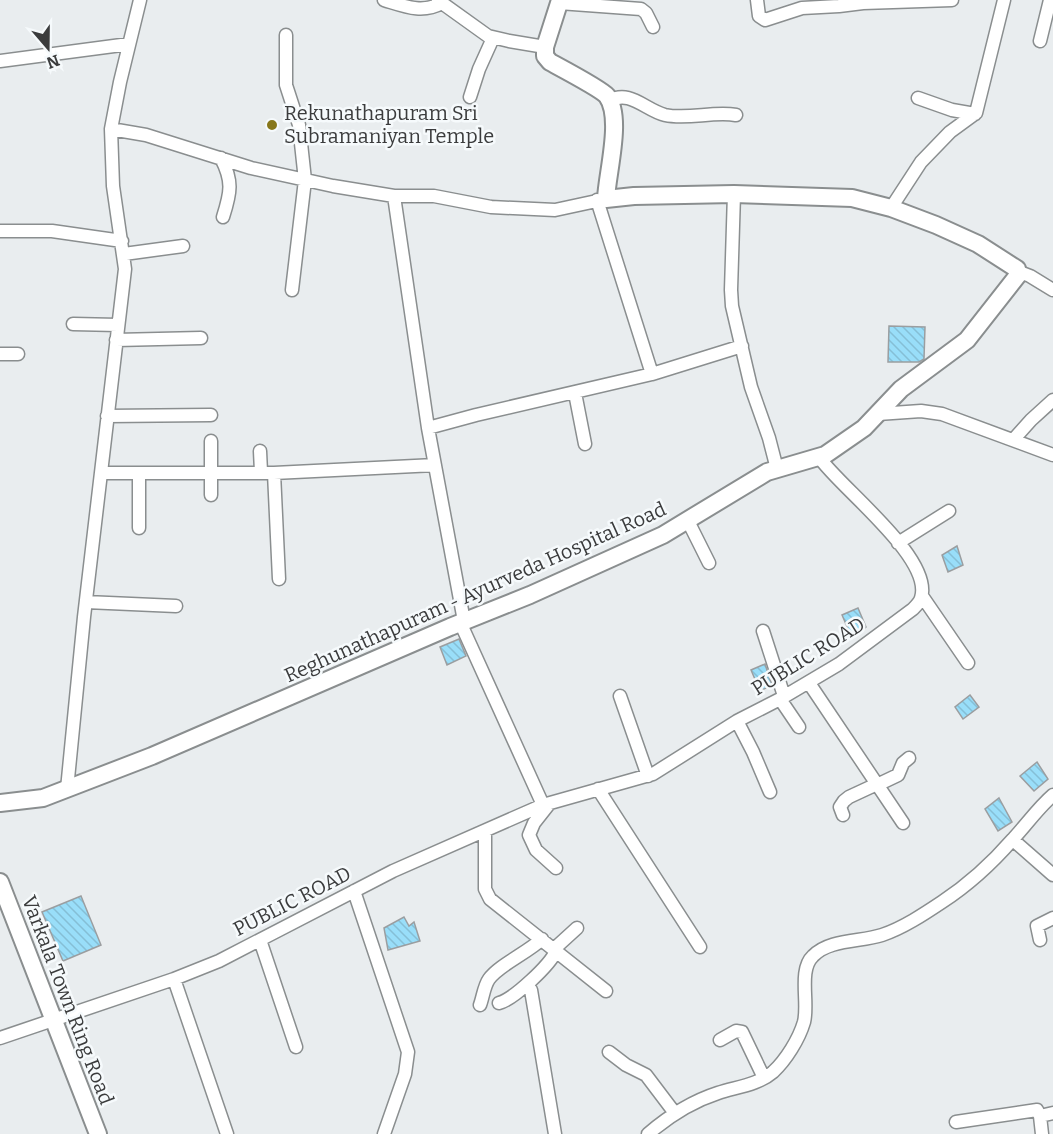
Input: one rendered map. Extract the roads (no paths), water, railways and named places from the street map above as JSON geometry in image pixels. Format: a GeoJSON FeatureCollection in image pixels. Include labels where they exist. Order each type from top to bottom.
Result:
{"type":"FeatureCollection","features":[{"type":"Feature","properties":{"kind":"main road"},"geometry":{"type":"LineString","coordinates":[[560,2],[545,47],[545,56],[548,61],[602,92],[609,101],[614,138],[613,155],[602,200],[668,195],[734,194],[852,198],[891,208],[936,225],[978,244],[1017,271]]}},
{"type":"Feature","properties":{"kind":"main road","name":"Reghunathapuram - Ayurveda Hospital Road"},"geometry":{"type":"LineString","coordinates":[[0,802],[43,798],[152,756],[462,621],[530,595],[663,535],[767,472],[819,457],[842,444],[878,414],[901,389],[967,340],[1018,275],[1017,271]]}},
{"type":"Feature","properties":{"kind":"main road","name":"Varkala Town Ring Road"},"geometry":{"type":"LineString","coordinates":[[0,882],[98,1134]]}},
{"type":"Feature","properties":{"kind":"street"},"geometry":{"type":"LineString","coordinates":[[67,789],[100,473],[125,269],[112,176],[111,129],[140,0]]}},
{"type":"Feature","properties":{"kind":"street"},"geometry":{"type":"LineString","coordinates":[[384,0],[413,9],[426,9],[440,2],[493,38],[545,47]]}},
{"type":"Feature","properties":{"kind":"street"},"geometry":{"type":"LineString","coordinates":[[757,0],[759,16],[763,20],[802,8],[839,6],[863,1],[952,0]]}},
{"type":"Feature","properties":{"kind":"street"},"geometry":{"type":"LineString","coordinates":[[891,208],[921,162],[950,132],[975,114],[1004,0]]}},
{"type":"Feature","properties":{"kind":"street"},"geometry":{"type":"LineString","coordinates":[[1040,41],[1050,0]]}},
{"type":"Feature","properties":{"kind":"street"},"geometry":{"type":"LineString","coordinates":[[560,2],[640,9],[646,13],[653,27]]}},
{"type":"Feature","properties":{"kind":"street"},"geometry":{"type":"LineString","coordinates":[[286,35],[286,85],[299,125],[305,180],[292,290]]}},
{"type":"Feature","properties":{"kind":"street"},"geometry":{"type":"LineString","coordinates":[[470,97],[493,38]]}},
{"type":"Feature","properties":{"kind":"street"},"geometry":{"type":"LineString","coordinates":[[0,61],[129,44]]}},
{"type":"Feature","properties":{"kind":"street"},"geometry":{"type":"LineString","coordinates":[[609,101],[618,97],[627,97],[668,116],[718,114],[736,116]]}},
{"type":"Feature","properties":{"kind":"street"},"geometry":{"type":"LineString","coordinates":[[918,98],[952,110],[975,114]]}},
{"type":"Feature","properties":{"kind":"street"},"geometry":{"type":"LineString","coordinates":[[111,129],[146,135],[251,168],[394,196],[434,196],[491,207],[555,210],[602,200],[652,374]]}},
{"type":"Feature","properties":{"kind":"street"},"geometry":{"type":"LineString","coordinates":[[220,158],[230,182],[229,198],[223,217]]}},
{"type":"Feature","properties":{"kind":"street"},"geometry":{"type":"LineString","coordinates":[[734,194],[730,290],[752,387],[777,470]]}},
{"type":"Feature","properties":{"kind":"street"},"geometry":{"type":"LineString","coordinates":[[394,196],[428,428],[462,621],[546,804],[529,835],[536,850],[556,868]]}},
{"type":"Feature","properties":{"kind":"street"},"geometry":{"type":"LineString","coordinates":[[0,231],[52,231],[122,241]]}},
{"type":"Feature","properties":{"kind":"street"},"geometry":{"type":"LineString","coordinates":[[124,254],[183,246]]}},
{"type":"Feature","properties":{"kind":"street"},"geometry":{"type":"LineString","coordinates":[[1017,271],[1053,290]]}},
{"type":"Feature","properties":{"kind":"street"},"geometry":{"type":"LineString","coordinates":[[73,324],[118,325]]}},
{"type":"Feature","properties":{"kind":"street"},"geometry":{"type":"LineString","coordinates":[[116,340],[201,338]]}},
{"type":"Feature","properties":{"kind":"street"},"geometry":{"type":"LineString","coordinates":[[428,428],[652,374],[742,346]]}},
{"type":"Feature","properties":{"kind":"street"},"geometry":{"type":"LineString","coordinates":[[0,354],[18,354]]}},
{"type":"Feature","properties":{"kind":"street"},"geometry":{"type":"LineString","coordinates":[[575,393],[585,444]]}},
{"type":"Feature","properties":{"kind":"street"},"geometry":{"type":"LineString","coordinates":[[1014,439],[1053,400]]}},
{"type":"Feature","properties":{"kind":"street"},"geometry":{"type":"LineString","coordinates":[[878,414],[921,411],[942,414],[1053,454]]}},
{"type":"Feature","properties":{"kind":"street"},"geometry":{"type":"LineString","coordinates":[[107,416],[211,415]]}},
{"type":"Feature","properties":{"kind":"street"},"geometry":{"type":"LineString","coordinates":[[211,441],[209,472],[211,495]]}},
{"type":"Feature","properties":{"kind":"street"},"geometry":{"type":"LineString","coordinates":[[260,452],[261,472]]}},
{"type":"Feature","properties":{"kind":"street"},"geometry":{"type":"LineString","coordinates":[[819,457],[898,543],[920,577],[922,596],[968,663]]}},
{"type":"Feature","properties":{"kind":"street"},"geometry":{"type":"LineString","coordinates":[[100,473],[274,473],[435,465]]}},
{"type":"Feature","properties":{"kind":"street"},"geometry":{"type":"LineString","coordinates":[[274,473],[279,579]]}},
{"type":"Feature","properties":{"kind":"street"},"geometry":{"type":"LineString","coordinates":[[139,474],[139,528]]}},
{"type":"Feature","properties":{"kind":"street"},"geometry":{"type":"LineString","coordinates":[[898,543],[949,512]]}},
{"type":"Feature","properties":{"kind":"street"},"geometry":{"type":"LineString","coordinates":[[688,521],[709,563]]}},
{"type":"Feature","properties":{"kind":"street","name":"PUBLIC ROAD"},"geometry":{"type":"LineString","coordinates":[[0,1038],[174,979],[219,961],[402,867],[546,804],[648,776],[737,721],[809,683],[839,664],[907,615],[919,603],[922,596]]}},
{"type":"Feature","properties":{"kind":"street"},"geometry":{"type":"LineString","coordinates":[[86,602],[176,606]]}},
{"type":"Feature","properties":{"kind":"street"},"geometry":{"type":"LineString","coordinates":[[763,631],[780,699],[795,726]]}},
{"type":"Feature","properties":{"kind":"street"},"geometry":{"type":"LineString","coordinates":[[809,683],[903,823]]}},
{"type":"Feature","properties":{"kind":"street"},"geometry":{"type":"LineString","coordinates":[[620,696],[648,776]]}},
{"type":"Feature","properties":{"kind":"street"},"geometry":{"type":"LineString","coordinates":[[737,721],[770,792]]}},
{"type":"Feature","properties":{"kind":"street"},"geometry":{"type":"LineString","coordinates":[[843,815],[840,807],[844,801],[896,777],[901,772],[903,763],[909,758]]}},
{"type":"Feature","properties":{"kind":"street"},"geometry":{"type":"LineString","coordinates":[[598,789],[700,947]]}},
{"type":"Feature","properties":{"kind":"street"},"geometry":{"type":"LineString","coordinates":[[648,1134],[674,1112],[696,1101],[764,1078],[775,1070],[804,1022],[806,969],[814,954],[828,947],[884,935],[941,903],[960,889],[1013,840],[1041,805],[1053,795]]}},
{"type":"Feature","properties":{"kind":"street"},"geometry":{"type":"LineString","coordinates":[[485,831],[484,867],[487,894],[490,899],[606,991]]}},
{"type":"Feature","properties":{"kind":"street"},"geometry":{"type":"LineString","coordinates":[[1013,840],[1053,875]]}},
{"type":"Feature","properties":{"kind":"street"},"geometry":{"type":"LineString","coordinates":[[354,891],[408,1052],[405,1074],[384,1134]]}},
{"type":"Feature","properties":{"kind":"street"},"geometry":{"type":"LineString","coordinates":[[1040,940],[1037,926],[1053,918]]}},
{"type":"Feature","properties":{"kind":"street"},"geometry":{"type":"LineString","coordinates":[[499,1003],[514,996],[551,960],[555,950],[576,928]]}},
{"type":"Feature","properties":{"kind":"street"},"geometry":{"type":"LineString","coordinates":[[480,1005],[485,987],[492,975],[531,950],[542,939]]}},
{"type":"Feature","properties":{"kind":"street"},"geometry":{"type":"LineString","coordinates":[[260,940],[296,1047]]}},
{"type":"Feature","properties":{"kind":"street"},"geometry":{"type":"LineString","coordinates":[[174,979],[227,1134]]}},
{"type":"Feature","properties":{"kind":"street"},"geometry":{"type":"LineString","coordinates":[[531,990],[555,1134]]}},
{"type":"Feature","properties":{"kind":"street"},"geometry":{"type":"LineString","coordinates":[[720,1040],[736,1031],[742,1032],[764,1078]]}},
{"type":"Feature","properties":{"kind":"street"},"geometry":{"type":"LineString","coordinates":[[609,1052],[626,1065],[646,1075],[674,1112]]}},
{"type":"Feature","properties":{"kind":"street"},"geometry":{"type":"LineString","coordinates":[[956,1122],[1037,1110],[1047,1115],[1042,1134]]}},
{"type":"Feature","properties":{"kind":"place","name":"Rekunathapuram Sri Subramaniyan Temple"},"geometry":{"type":"Point","coordinates":[272,125]}}]}
